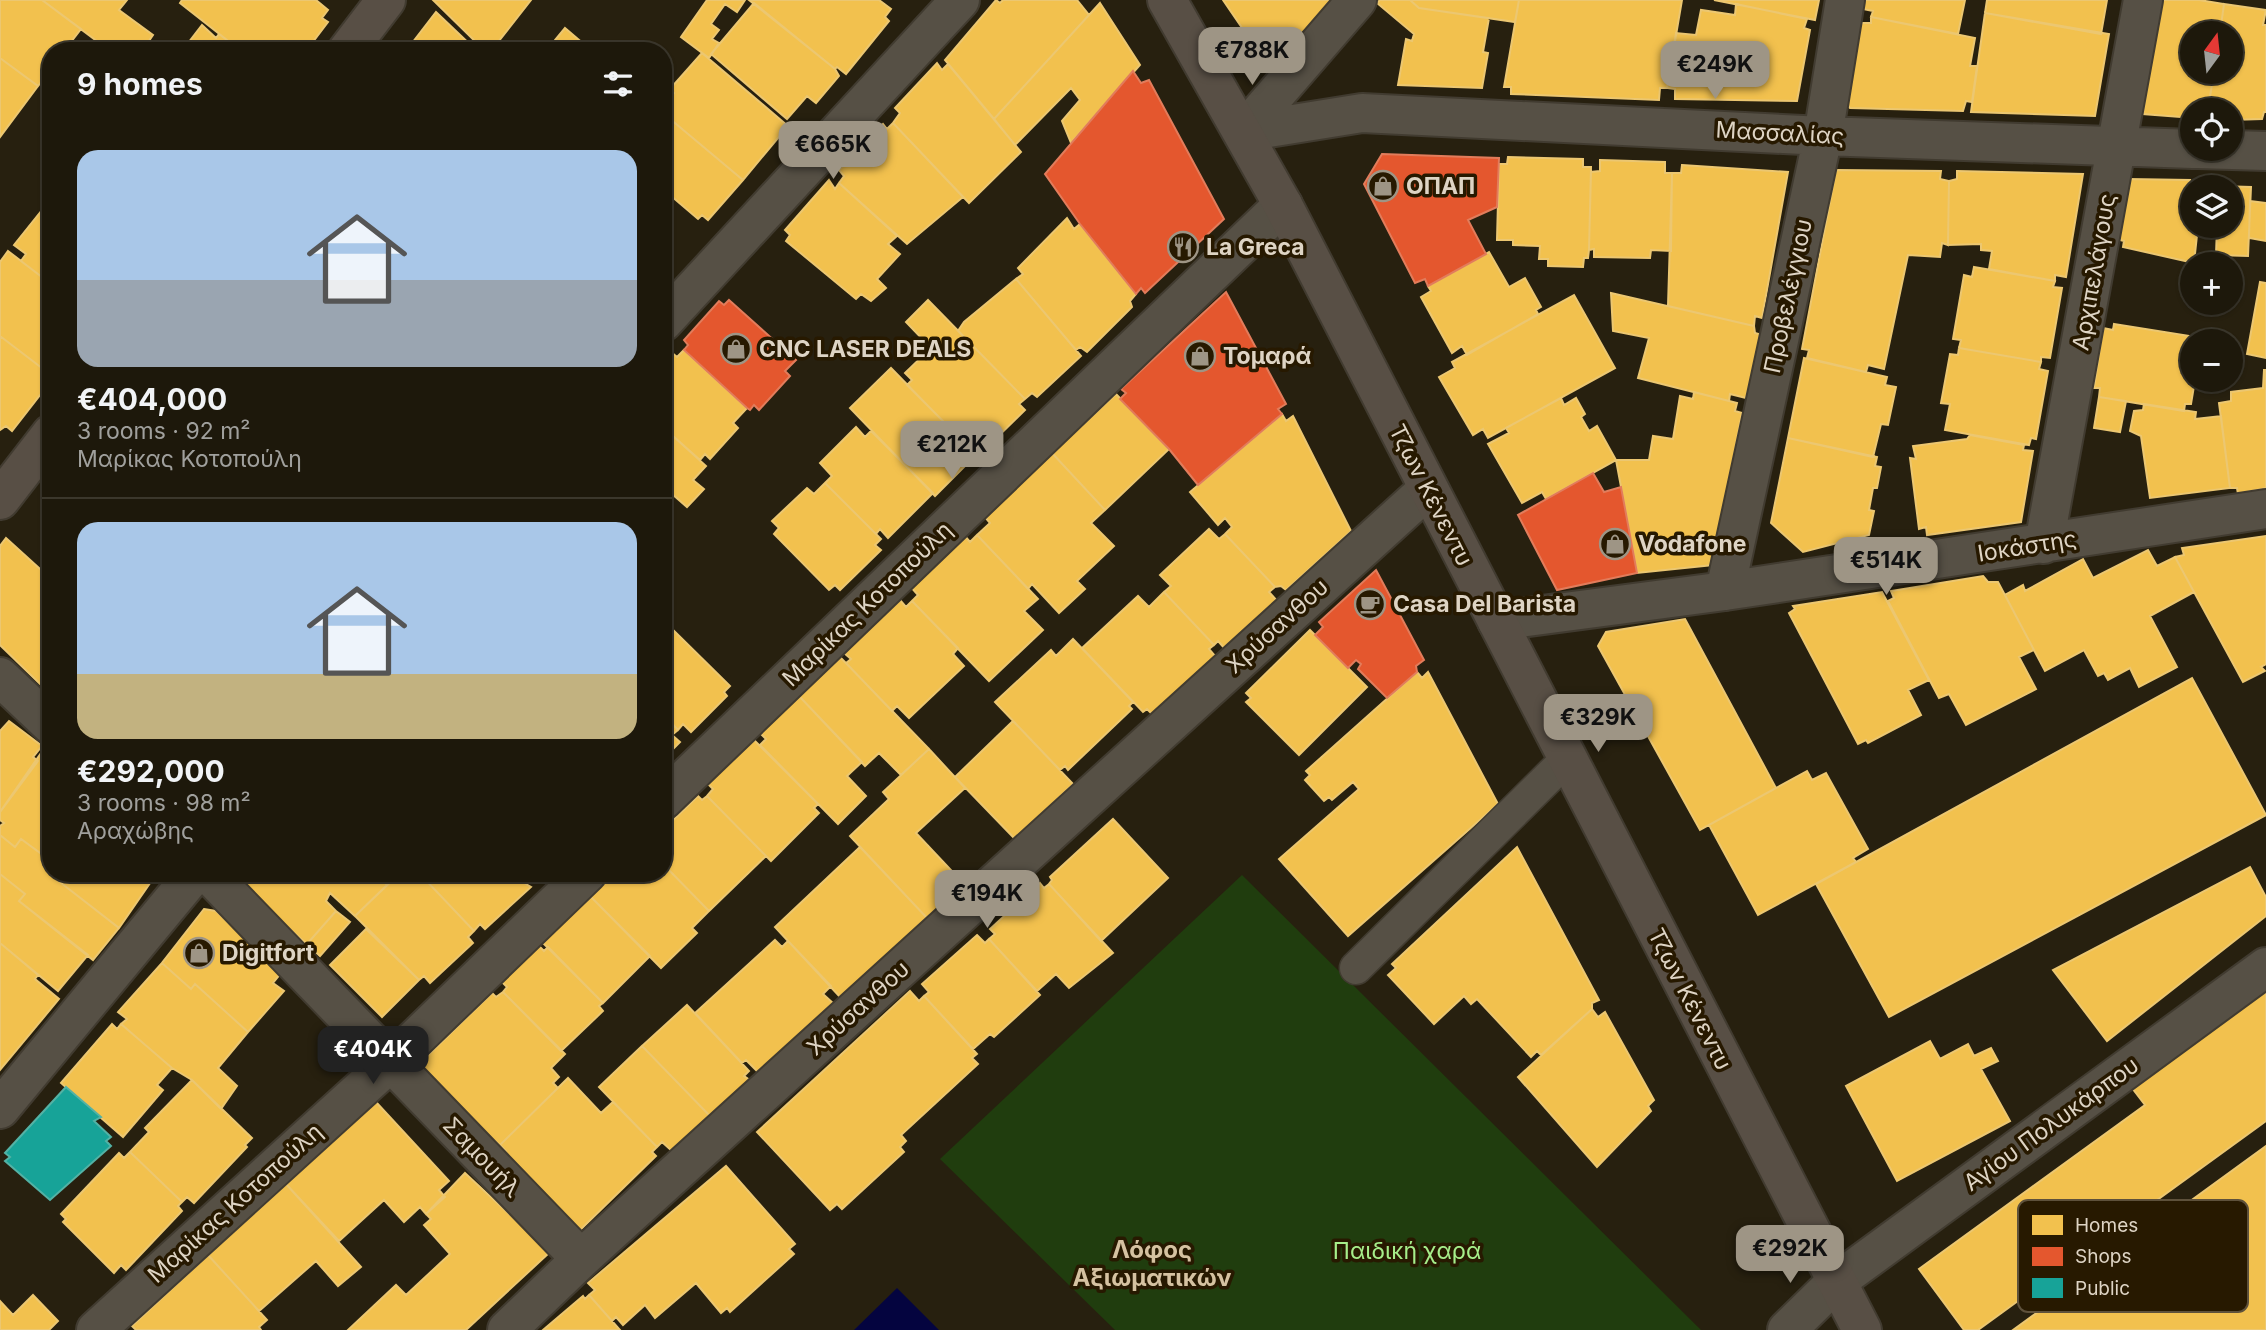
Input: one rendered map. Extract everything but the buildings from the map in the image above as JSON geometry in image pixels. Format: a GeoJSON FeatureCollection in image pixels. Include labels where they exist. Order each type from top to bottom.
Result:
{"type":"FeatureCollection","features":[{"type":"Feature","properties":{"kind":"street"},"geometry":{"type":"LineString","coordinates":[[354,42],[386,0]]}},
{"type":"Feature","properties":{"kind":"street"},"geometry":{"type":"LineString","coordinates":[[672,312],[960,0]]}},
{"type":"Feature","properties":{"kind":"street","name":"Τζων Κένεντυ"},"geometry":{"type":"LineString","coordinates":[[1167,0],[1283,205],[1862,1330]]}},
{"type":"Feature","properties":{"kind":"street"},"geometry":{"type":"LineString","coordinates":[[1243,132],[1357,0]]}},
{"type":"Feature","properties":{"kind":"street","name":"Προβελέγγιου"},"geometry":{"type":"LineString","coordinates":[[1725,591],[1823,136],[1845,0]]}},
{"type":"Feature","properties":{"kind":"street","name":"Αρχιπελάγους"},"geometry":{"type":"LineString","coordinates":[[2045,544],[2143,0]]}},
{"type":"Feature","properties":{"kind":"street","name":"Μασσαλίας"},"geometry":{"type":"LineString","coordinates":[[1243,132],[1362,113],[1823,136],[2180,148]]}},
{"type":"Feature","properties":{"kind":"street","name":"Μασσαλίας"},"geometry":{"type":"LineString","coordinates":[[2243,150],[2266,151]]}},
{"type":"Feature","properties":{"kind":"street","name":"Μαρίκας Κοτοπούλη"},"geometry":{"type":"LineString","coordinates":[[672,791],[1283,205]]}},
{"type":"Feature","properties":{"kind":"street"},"geometry":{"type":"LineString","coordinates":[[0,500],[42,446]]}},
{"type":"Feature","properties":{"kind":"street","name":"Χρύσανθου"},"geometry":{"type":"LineString","coordinates":[[507,1330],[581,1259],[1428,489]]}},
{"type":"Feature","properties":{"kind":"street","name":"Ιοκάστης"},"geometry":{"type":"LineString","coordinates":[[1497,621],[1725,591],[2266,509]]}},
{"type":"Feature","properties":{"kind":"street"},"geometry":{"type":"LineString","coordinates":[[0,677],[42,717]]}},
{"type":"Feature","properties":{"kind":"street"},"geometry":{"type":"LineString","coordinates":[[0,1109],[188,882]]}},
{"type":"Feature","properties":{"kind":"street","name":"Σαμουήλ"},"geometry":{"type":"LineString","coordinates":[[217,882],[581,1259]]}},
{"type":"Feature","properties":{"kind":"street","name":"Μαρίκας Κοτοπούλη"},"geometry":{"type":"LineString","coordinates":[[96,1330],[391,1062],[578,882]]}},
{"type":"Feature","properties":{"kind":"street","name":"Αγίου Πολυκάρπου"},"geometry":{"type":"LineString","coordinates":[[1787,1330],[1836,1282],[2266,967]]}},
{"type":"Feature","properties":{"kind":"lane"},"geometry":{"type":"LineString","coordinates":[[1356,968],[1567,759]]}},
{"type":"Feature","properties":{"kind":"green space","name":"Παιδική χαρά"},"geometry":{"type":"Polygon","coordinates":[[[1242,875],[1701,1330],[1115,1330],[940,1159],[1242,875]]]}},
{"type":"Feature","properties":{"kind":"shaded area"},"geometry":{"type":"Polygon","coordinates":[[[897,1288],[939,1330],[854,1330],[897,1288]]]}},
{"type":"Feature","properties":{"kind":"place","name":"ΟΠΑΠ"},"geometry":{"type":"Point","coordinates":[1383,186]}},
{"type":"Feature","properties":{"kind":"place","name":"La Greca"},"geometry":{"type":"Point","coordinates":[1183,247]}},
{"type":"Feature","properties":{"kind":"place","name":"CNC LASER DEALS"},"geometry":{"type":"Point","coordinates":[736,349]}},
{"type":"Feature","properties":{"kind":"place","name":"Τομαρά"},"geometry":{"type":"Point","coordinates":[1200,356]}},
{"type":"Feature","properties":{"kind":"place","name":"Vodafone"},"geometry":{"type":"Point","coordinates":[1615,544]}},
{"type":"Feature","properties":{"kind":"place","name":"Casa Del Barista"},"geometry":{"type":"Point","coordinates":[1370,604]}},
{"type":"Feature","properties":{"kind":"place","name":"Digitfort"},"geometry":{"type":"Point","coordinates":[199,953]}},
{"type":"Feature","properties":{"kind":"district","name":"Λόφος Αξιωματικών"},"geometry":{"type":"Point","coordinates":[1152,1263]}}]}
